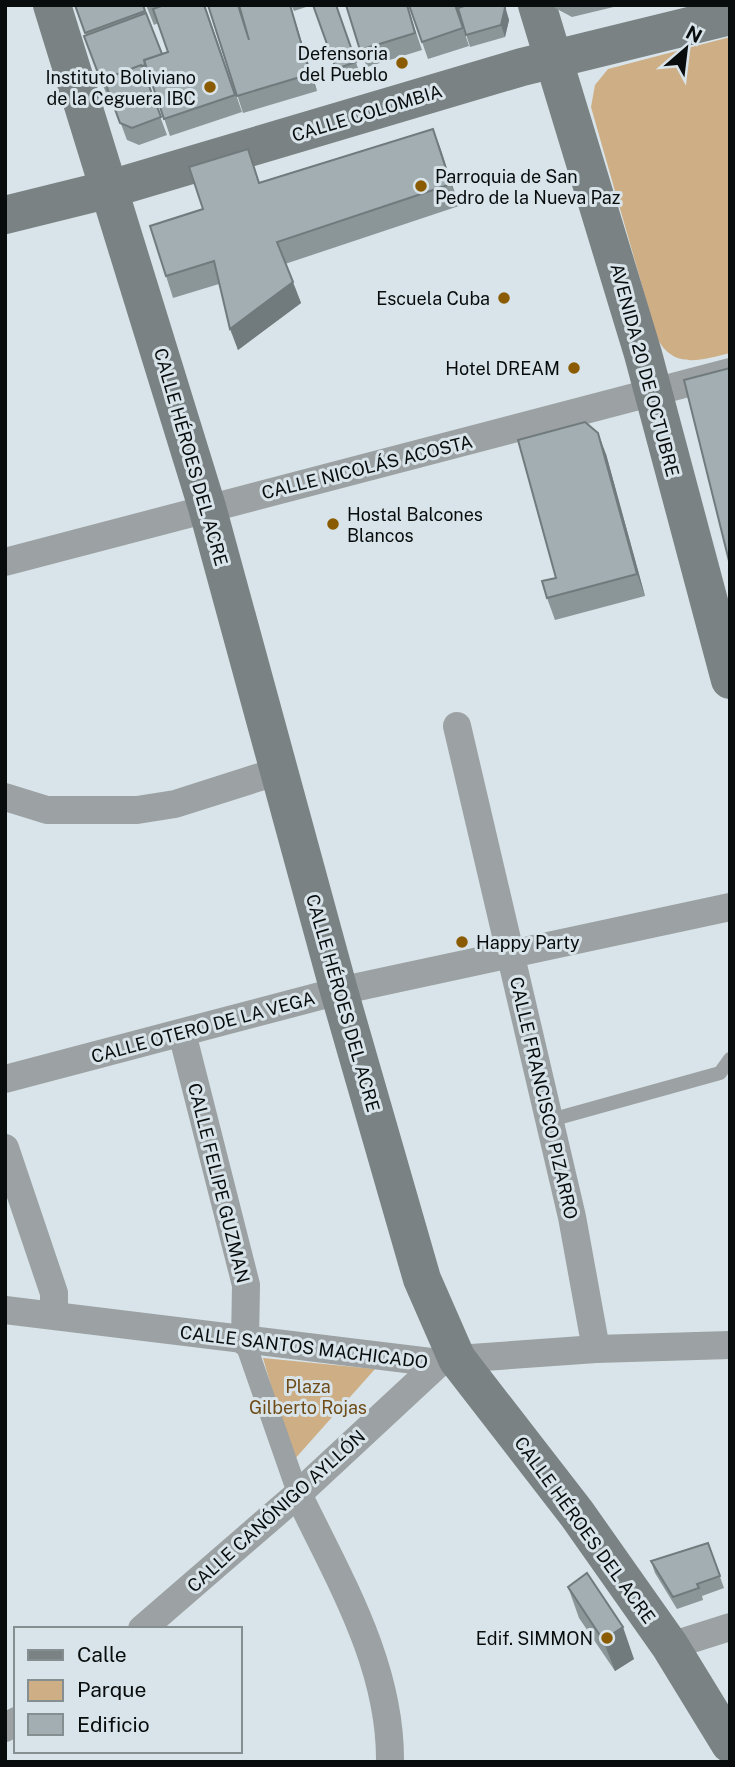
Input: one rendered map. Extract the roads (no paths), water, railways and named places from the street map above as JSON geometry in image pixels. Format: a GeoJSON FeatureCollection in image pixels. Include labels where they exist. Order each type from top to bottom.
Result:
{"type":"FeatureCollection","features":[{"type":"Feature","properties":{"kind":"main road","name":"CALLE HÉROES DEL ACRE"},"geometry":{"type":"LineString","coordinates":[[52,5],[207,507],[339,991],[448,1361],[576,1514],[670,1646],[730,1744]]}},
{"type":"Feature","properties":{"kind":"main road","name":"AVENIDA 20 DE OCTUBRE"},"geometry":{"type":"LineString","coordinates":[[537,5],[654,394],[730,680]]}},
{"type":"Feature","properties":{"kind":"main road","name":"CALLE COLOMBIA"},"geometry":{"type":"LineString","coordinates":[[5,215],[110,189],[522,67],[556,61],[730,16]]}},
{"type":"Feature","properties":{"kind":"street","name":"CALLE NICOLÁS ACOSTA"},"geometry":{"type":"LineString","coordinates":[[5,562],[730,372]]}},
{"type":"Feature","properties":{"kind":"street","name":"CALLE FRANCISCO PIZARRO"},"geometry":{"type":"LineString","coordinates":[[457,726],[547,1121],[572,1217],[596,1349]]}},
{"type":"Feature","properties":{"kind":"street"},"geometry":{"type":"LineString","coordinates":[[5,797],[47,810],[137,810],[175,804],[279,771]]}},
{"type":"Feature","properties":{"kind":"street","name":"CALLE OTERO DE LA VEGA"},"geometry":{"type":"LineString","coordinates":[[5,1079],[339,991],[730,907]]}},
{"type":"Feature","properties":{"kind":"street","name":"CALLE FELIPE GUZMAN"},"geometry":{"type":"LineString","coordinates":[[182,1033],[246,1285],[245,1342],[298,1494]]}},
{"type":"Feature","properties":{"kind":"street"},"geometry":{"type":"LineString","coordinates":[[5,1148],[54,1293],[54,1314]]}},
{"type":"Feature","properties":{"kind":"street","name":"CALLE SANTOS MACHICADO"},"geometry":{"type":"LineString","coordinates":[[5,1310],[54,1314],[245,1342],[448,1361],[596,1349],[730,1345]]}},
{"type":"Feature","properties":{"kind":"street","name":"CALLE CANÓNIGO AYLLÓN"},"geometry":{"type":"LineString","coordinates":[[144,1627],[448,1361]]}},
{"type":"Feature","properties":{"kind":"street"},"geometry":{"type":"LineString","coordinates":[[298,1494],[368,1645],[387,1704],[390,1762]]}},
{"type":"Feature","properties":{"kind":"street"},"geometry":{"type":"LineString","coordinates":[[670,1646],[730,1627]]}},
{"type":"Feature","properties":{"kind":"lane"},"geometry":{"type":"LineString","coordinates":[[547,1121],[720,1073],[730,1059]]}},
{"type":"Feature","properties":{"kind":"place","name":"Defensoria del Pueblo"},"geometry":{"type":"Point","coordinates":[402,63]}},
{"type":"Feature","properties":{"kind":"place","name":"Instituto Boliviano de la Ceguera IBC"},"geometry":{"type":"Point","coordinates":[210,87]}},
{"type":"Feature","properties":{"kind":"place","name":"Parroquia de San Pedro de la Nueva Paz"},"geometry":{"type":"Point","coordinates":[421,186]}},
{"type":"Feature","properties":{"kind":"place","name":"Escuela Cuba"},"geometry":{"type":"Point","coordinates":[504,298]}},
{"type":"Feature","properties":{"kind":"place","name":"Hotel DREAM"},"geometry":{"type":"Point","coordinates":[574,368]}},
{"type":"Feature","properties":{"kind":"place","name":"Hostal Balcones Blancos"},"geometry":{"type":"Point","coordinates":[333,524]}},
{"type":"Feature","properties":{"kind":"place","name":"Happy Party"},"geometry":{"type":"Point","coordinates":[462,942]}},
{"type":"Feature","properties":{"kind":"place","name":"Edif. SIMMON"},"geometry":{"type":"Point","coordinates":[607,1638]}},
{"type":"Feature","properties":{"kind":"park label","name":"Plaza Gilberto Rojas"},"geometry":{"type":"Point","coordinates":[308,1396]}}]}
